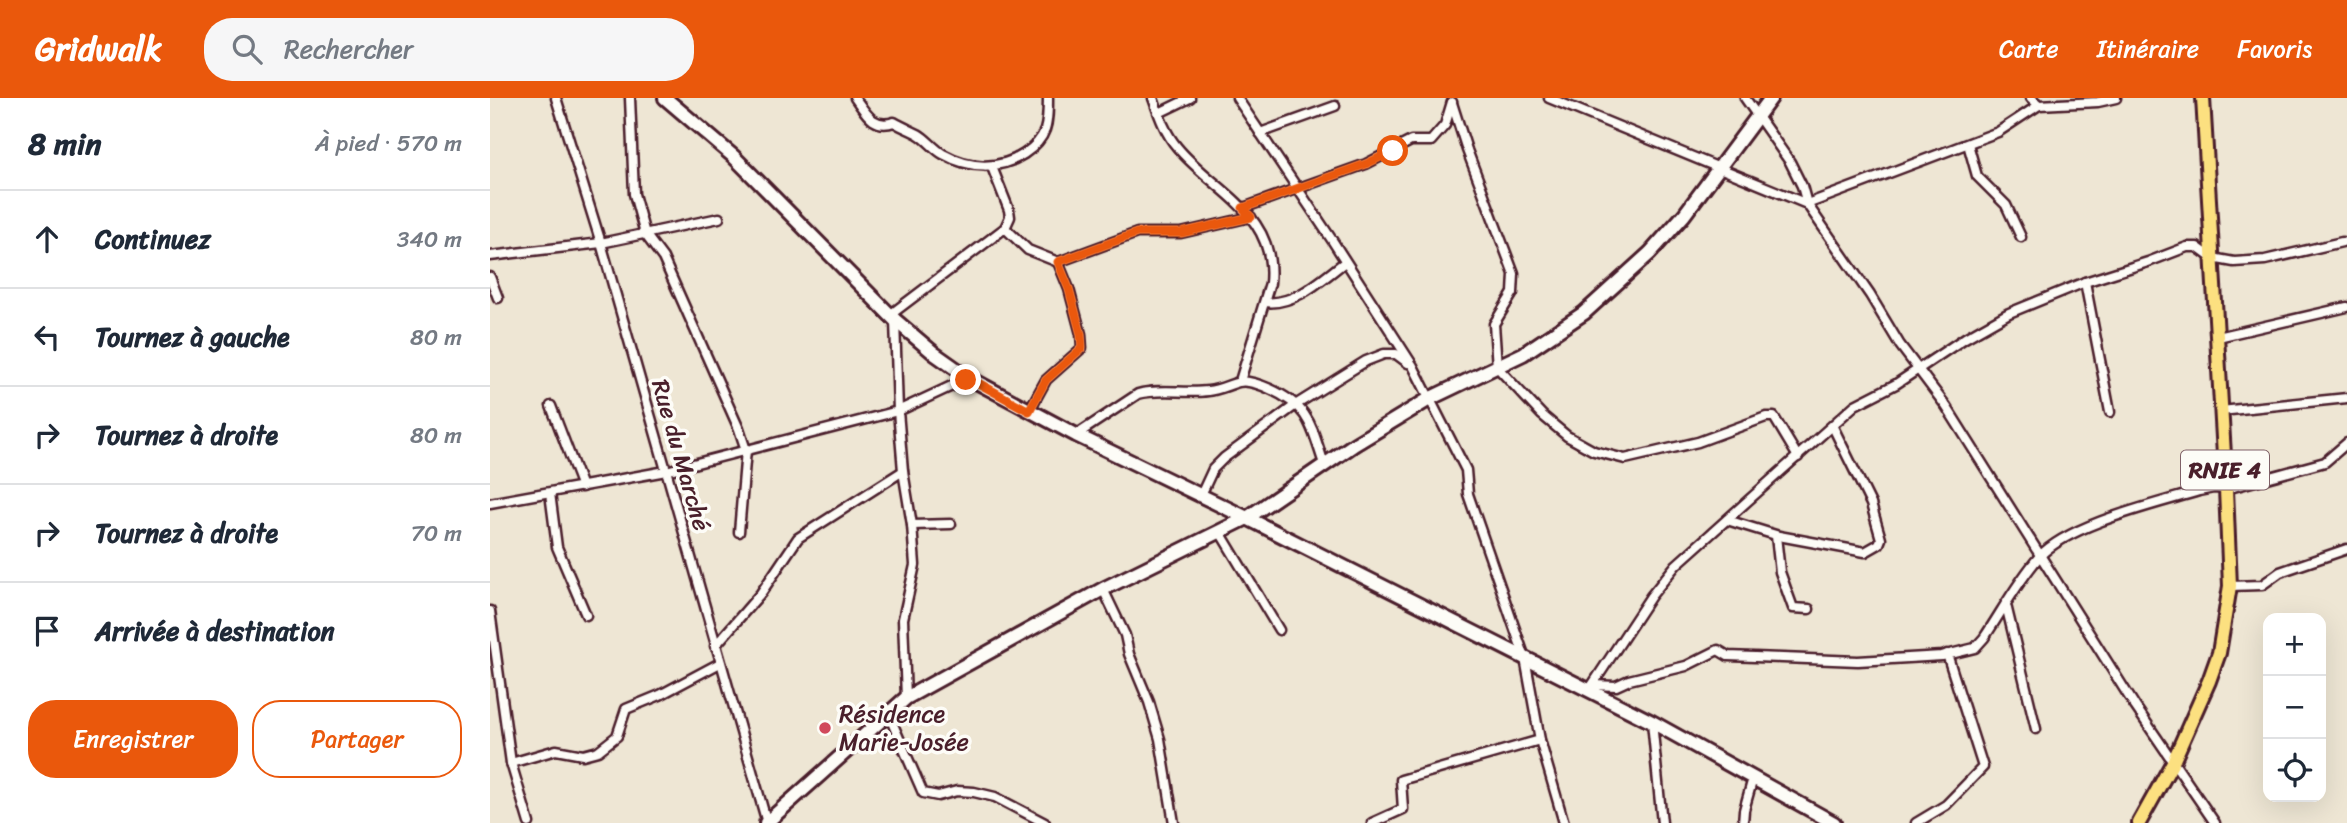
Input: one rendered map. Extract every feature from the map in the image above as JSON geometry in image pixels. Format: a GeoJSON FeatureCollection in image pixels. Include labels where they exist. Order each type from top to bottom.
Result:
{"type":"FeatureCollection","features":[{"type":"Feature","properties":{"kind":"main road","name":"RNIE 4"},"geometry":{"type":"LineString","coordinates":[[2139,823],[2190,728],[2219,653],[2230,586],[2227,489],[2203,98]]}},
{"type":"Feature","properties":{"kind":"street","name":"Rue du Marché"},"geometry":{"type":"LineString","coordinates":[[556,98],[601,243],[766,823]]}},
{"type":"Feature","properties":{"kind":"street"},"geometry":{"type":"LineString","coordinates":[[630,98],[635,194],[645,234],[663,258],[746,450],[739,532]]}},
{"type":"Feature","properties":{"kind":"street"},"geometry":{"type":"LineString","coordinates":[[665,98],[733,156],[892,317],[935,354],[969,378],[1200,497],[1525,658],[1591,687],[1834,823]]}},
{"type":"Feature","properties":{"kind":"street"},"geometry":{"type":"LineString","coordinates":[[855,98],[877,124],[894,122],[917,133],[950,157],[992,167],[1004,165],[1017,158],[1040,140],[1048,125],[1048,98]]}},
{"type":"Feature","properties":{"kind":"street"},"geometry":{"type":"LineString","coordinates":[[1153,98],[1169,135],[1178,148],[1251,217],[1262,234],[1270,257],[1270,283],[1240,382]]}},
{"type":"Feature","properties":{"kind":"street"},"geometry":{"type":"LineString","coordinates":[[1159,113],[1189,98]]}},
{"type":"Feature","properties":{"kind":"street"},"geometry":{"type":"LineString","coordinates":[[1237,98],[1413,366],[1466,470],[1468,494],[1525,658],[1540,740],[1564,823]]}},
{"type":"Feature","properties":{"kind":"street"},"geometry":{"type":"LineString","coordinates":[[1549,98],[1807,204],[1998,132],[2039,106],[2098,102],[2116,98]]}},
{"type":"Feature","properties":{"kind":"street"},"geometry":{"type":"LineString","coordinates":[[1745,98],[1790,162],[1807,204],[1864,284],[1900,345],[1946,406],[2135,706],[2215,823]]}},
{"type":"Feature","properties":{"kind":"street"},"geometry":{"type":"LineString","coordinates":[[766,823],[906,698],[1103,589],[1247,518],[1324,464],[1431,398],[1523,354],[1584,313],[1650,253],[1684,215],[1770,98]]}},
{"type":"Feature","properties":{"kind":"street"},"geometry":{"type":"LineString","coordinates":[[2031,98],[2039,106]]}},
{"type":"Feature","properties":{"kind":"street"},"geometry":{"type":"LineString","coordinates":[[1243,208],[1366,164],[1411,141],[1431,141],[1445,125],[1452,100]]}},
{"type":"Feature","properties":{"kind":"street"},"geometry":{"type":"LineString","coordinates":[[1452,100],[1467,150],[1514,274],[1513,293],[1493,324],[1497,367],[1542,415],[1567,436],[1594,451],[1625,459],[1698,442],[1766,416],[1774,417],[1798,457]]}},
{"type":"Feature","properties":{"kind":"street"},"geometry":{"type":"LineString","coordinates":[[1261,133],[1335,106]]}},
{"type":"Feature","properties":{"kind":"street"},"geometry":{"type":"LineString","coordinates":[[1968,144],[1978,176],[2006,205],[2021,237]]}},
{"type":"Feature","properties":{"kind":"street"},"geometry":{"type":"LineString","coordinates":[[892,317],[1004,228],[1010,218],[1009,210],[992,167]]}},
{"type":"Feature","properties":{"kind":"street"},"geometry":{"type":"LineString","coordinates":[[1004,228],[1028,250],[1058,262],[1137,233],[1181,233],[1251,217]]}},
{"type":"Feature","properties":{"kind":"street"},"geometry":{"type":"LineString","coordinates":[[490,256],[601,243],[719,218]]}},
{"type":"Feature","properties":{"kind":"street"},"geometry":{"type":"LineString","coordinates":[[1591,687],[1651,596],[1676,565],[1856,405],[1878,395],[2009,313],[2085,282],[2193,246],[2212,258],[2234,262],[2264,260],[2342,242]]}},
{"type":"Feature","properties":{"kind":"street"},"geometry":{"type":"LineString","coordinates":[[1029,411],[1046,380],[1082,348],[1069,289],[1058,262]]}},
{"type":"Feature","properties":{"kind":"street"},"geometry":{"type":"LineString","coordinates":[[1265,302],[1279,304],[1292,298],[1345,262]]}},
{"type":"Feature","properties":{"kind":"street"},"geometry":{"type":"LineString","coordinates":[[490,277],[498,298]]}},
{"type":"Feature","properties":{"kind":"street"},"geometry":{"type":"LineString","coordinates":[[2085,282],[2110,412]]}},
{"type":"Feature","properties":{"kind":"street"},"geometry":{"type":"LineString","coordinates":[[2218,337],[2347,307]]}},
{"type":"Feature","properties":{"kind":"street"},"geometry":{"type":"LineString","coordinates":[[892,317],[903,471],[915,565],[903,619],[906,698]]}},
{"type":"Feature","properties":{"kind":"street"},"geometry":{"type":"LineString","coordinates":[[1200,497],[1213,469],[1224,458],[1297,404],[1366,361],[1384,354],[1396,354],[1413,366]]}},
{"type":"Feature","properties":{"kind":"street"},"geometry":{"type":"LineString","coordinates":[[490,503],[666,471],[898,411],[969,378]]}},
{"type":"Feature","properties":{"kind":"street"},"geometry":{"type":"LineString","coordinates":[[1076,435],[1138,394],[1206,392],[1240,382],[1265,387],[1297,404],[1313,432],[1324,464]]}},
{"type":"Feature","properties":{"kind":"street"},"geometry":{"type":"LineString","coordinates":[[2221,411],[2347,398]]}},
{"type":"Feature","properties":{"kind":"street"},"geometry":{"type":"LineString","coordinates":[[551,406],[582,487]]}},
{"type":"Feature","properties":{"kind":"street"},"geometry":{"type":"LineString","coordinates":[[1727,520],[1776,536],[1865,552],[1879,544],[1881,539],[1871,504],[1833,428]]}},
{"type":"Feature","properties":{"kind":"street"},"geometry":{"type":"LineString","coordinates":[[1591,687],[1616,686],[1629,680],[1686,666],[1718,650],[1728,656],[1858,661],[1947,654],[1975,648],[2041,555],[2075,532],[2113,517],[2199,491],[2227,489],[2325,461],[2347,443]]}},
{"type":"Feature","properties":{"kind":"street"},"geometry":{"type":"LineString","coordinates":[[715,646],[761,593],[798,538],[903,471]]}},
{"type":"Feature","properties":{"kind":"street"},"geometry":{"type":"LineString","coordinates":[[550,493],[557,547],[586,615]]}},
{"type":"Feature","properties":{"kind":"street"},"geometry":{"type":"LineString","coordinates":[[912,525],[951,524]]}},
{"type":"Feature","properties":{"kind":"street"},"geometry":{"type":"LineString","coordinates":[[1220,532],[1279,630]]}},
{"type":"Feature","properties":{"kind":"street"},"geometry":{"type":"LineString","coordinates":[[1776,536],[1780,572],[1793,608],[1809,609]]}},
{"type":"Feature","properties":{"kind":"street"},"geometry":{"type":"LineString","coordinates":[[2230,586],[2262,585],[2280,572],[2347,549]]}},
{"type":"Feature","properties":{"kind":"street"},"geometry":{"type":"LineString","coordinates":[[1103,589],[1125,635],[1129,653],[1149,702],[1160,739],[1174,823]]}},
{"type":"Feature","properties":{"kind":"street"},"geometry":{"type":"LineString","coordinates":[[2006,604],[2036,729]]}},
{"type":"Feature","properties":{"kind":"street"},"geometry":{"type":"LineString","coordinates":[[490,611],[512,763],[529,823]]}},
{"type":"Feature","properties":{"kind":"street"},"geometry":{"type":"LineString","coordinates":[[1916,823],[1946,805],[1983,767],[1947,654]]}},
{"type":"Feature","properties":{"kind":"street"},"geometry":{"type":"LineString","coordinates":[[512,763],[555,750],[583,755],[598,751],[617,736],[626,709],[660,695],[720,663]]}},
{"type":"Feature","properties":{"kind":"street"},"geometry":{"type":"LineString","coordinates":[[888,713],[923,793],[938,796],[957,791],[995,797],[1045,823]]}},
{"type":"Feature","properties":{"kind":"street"},"geometry":{"type":"LineString","coordinates":[[1652,722],[1662,823]]}},
{"type":"Feature","properties":{"kind":"street"},"geometry":{"type":"LineString","coordinates":[[1372,823],[1403,809],[1401,779],[1540,740]]}},
{"type":"Feature","properties":{"kind":"street"},"geometry":{"type":"LineString","coordinates":[[1744,823],[1744,810],[1753,778]]}},
{"type":"Feature","properties":{"kind":"street"},"geometry":{"type":"LineString","coordinates":[[1815,812],[1825,823]]}},
{"type":"Feature","properties":{"kind":"place","name":"Résidence Marie-Josée"},"geometry":{"type":"Point","coordinates":[825,728]}},
{"type":"Feature","properties":{"kind":"route"},"geometry":{"type":"LineString","coordinates":[[966,380],[969,378],[1029,411],[1046,380],[1082,348],[1069,289],[1058,262],[1137,233],[1181,233],[1251,217],[1243,208],[1366,164],[1393,151]]}}]}
